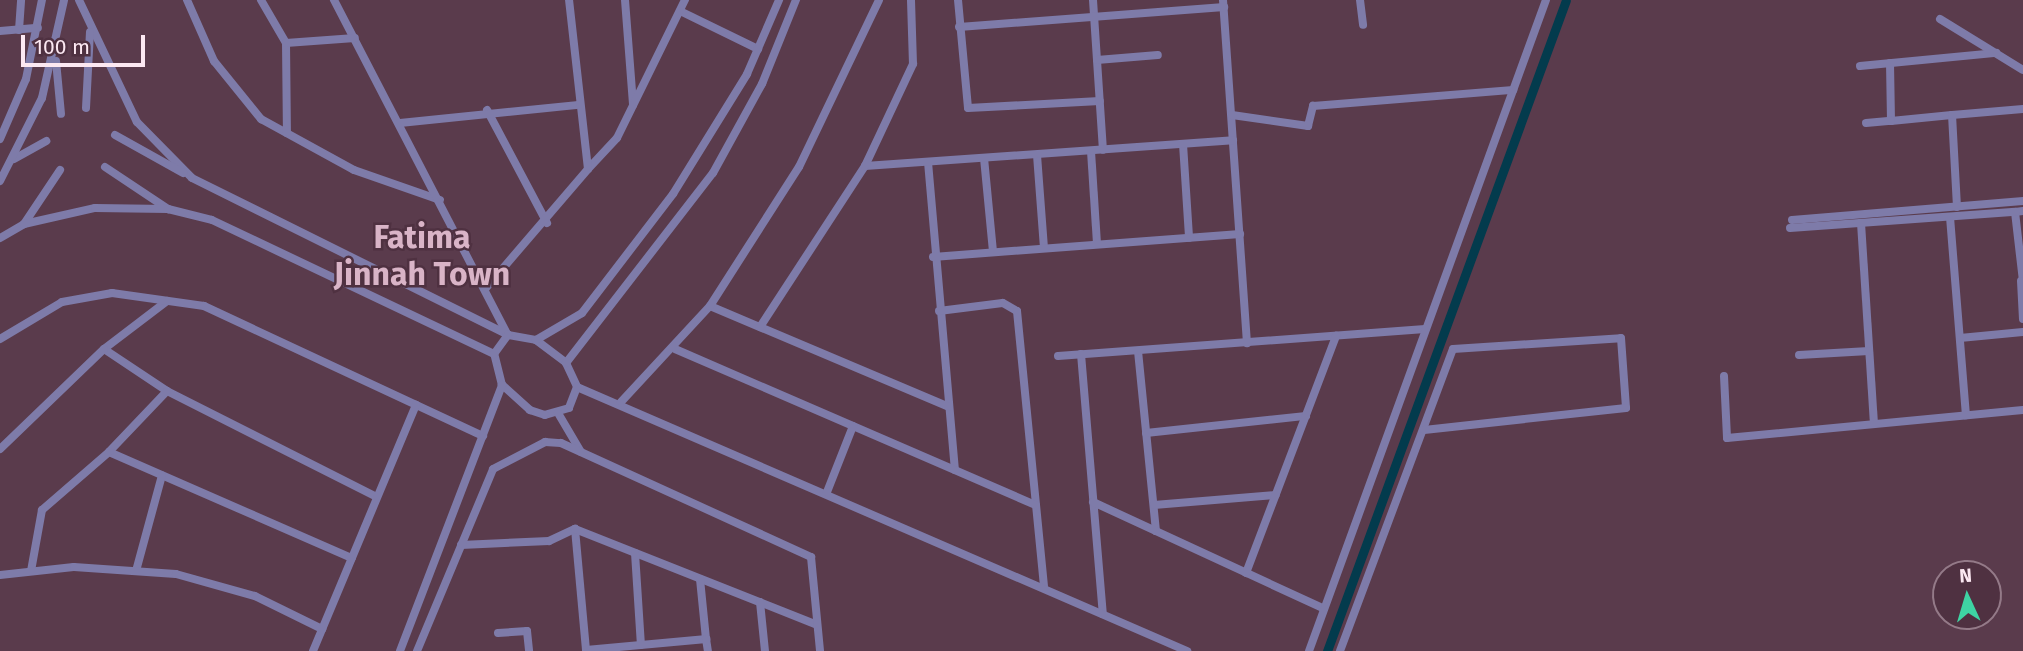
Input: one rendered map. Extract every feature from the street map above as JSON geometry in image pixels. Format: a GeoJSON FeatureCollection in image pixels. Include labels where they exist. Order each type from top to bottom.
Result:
{"type":"FeatureCollection","features":[{"type":"Feature","properties":{"kind":"street"},"geometry":{"type":"LineString","coordinates":[[19,30],[21,0]]}},
{"type":"Feature","properties":{"kind":"street"},"geometry":{"type":"LineString","coordinates":[[0,139],[38,28],[42,0]]}},
{"type":"Feature","properties":{"kind":"street"},"geometry":{"type":"LineString","coordinates":[[0,181],[13,159],[55,55],[64,0]]}},
{"type":"Feature","properties":{"kind":"street"},"geometry":{"type":"LineString","coordinates":[[79,0],[137,122],[192,178]]}},
{"type":"Feature","properties":{"kind":"street"},"geometry":{"type":"LineString","coordinates":[[187,0],[214,61],[261,119],[354,170],[440,200]]}},
{"type":"Feature","properties":{"kind":"street"},"geometry":{"type":"LineString","coordinates":[[261,0],[286,43],[287,133]]}},
{"type":"Feature","properties":{"kind":"street"},"geometry":{"type":"LineString","coordinates":[[334,0],[486,288],[508,335]]}},
{"type":"Feature","properties":{"kind":"street"},"geometry":{"type":"LineString","coordinates":[[569,0],[576,105],[588,169]]}},
{"type":"Feature","properties":{"kind":"street"},"geometry":{"type":"LineString","coordinates":[[625,0],[633,105]]}},
{"type":"Feature","properties":{"kind":"street"},"geometry":{"type":"LineString","coordinates":[[486,288],[547,223],[588,169],[617,138],[685,0]]}},
{"type":"Feature","properties":{"kind":"street"},"geometry":{"type":"LineString","coordinates":[[536,340],[582,313],[665,205],[758,49],[779,0]]}},
{"type":"Feature","properties":{"kind":"street"},"geometry":{"type":"LineString","coordinates":[[566,363],[713,173],[762,84],[796,0]]}},
{"type":"Feature","properties":{"kind":"street"},"geometry":{"type":"LineString","coordinates":[[621,402],[675,349],[710,306],[799,167],[879,0]]}},
{"type":"Feature","properties":{"kind":"street"},"geometry":{"type":"LineString","coordinates":[[760,327],[864,166],[913,64],[911,0]]}},
{"type":"Feature","properties":{"kind":"street"},"geometry":{"type":"LineString","coordinates":[[957,0],[968,108],[1100,100]]}},
{"type":"Feature","properties":{"kind":"street"},"geometry":{"type":"LineString","coordinates":[[1093,0],[1103,150]]}},
{"type":"Feature","properties":{"kind":"street"},"geometry":{"type":"LineString","coordinates":[[1360,0],[1363,25]]}},
{"type":"Feature","properties":{"kind":"street"},"geometry":{"type":"LineString","coordinates":[[1309,651],[1322,608],[1546,0]]}},
{"type":"Feature","properties":{"kind":"street"},"geometry":{"type":"LineString","coordinates":[[959,27],[1224,4],[1247,343]]}},
{"type":"Feature","properties":{"kind":"street"},"geometry":{"type":"LineString","coordinates":[[680,10],[758,49]]}},
{"type":"Feature","properties":{"kind":"street"},"geometry":{"type":"LineString","coordinates":[[1940,19],[2023,70]]}},
{"type":"Feature","properties":{"kind":"street"},"geometry":{"type":"LineString","coordinates":[[0,31],[38,28]]}},
{"type":"Feature","properties":{"kind":"street"},"geometry":{"type":"LineString","coordinates":[[86,108],[91,29]]}},
{"type":"Feature","properties":{"kind":"street"},"geometry":{"type":"LineString","coordinates":[[286,43],[355,38]]}},
{"type":"Feature","properties":{"kind":"street"},"geometry":{"type":"LineString","coordinates":[[1860,66],[1996,53]]}},
{"type":"Feature","properties":{"kind":"street"},"geometry":{"type":"LineString","coordinates":[[55,55],[61,114]]}},
{"type":"Feature","properties":{"kind":"street"},"geometry":{"type":"LineString","coordinates":[[1097,60],[1158,55]]}},
{"type":"Feature","properties":{"kind":"street"},"geometry":{"type":"LineString","coordinates":[[1890,63],[1891,121]]}},
{"type":"Feature","properties":{"kind":"street"},"geometry":{"type":"LineString","coordinates":[[1232,115],[1308,126],[1313,106],[1513,90]]}},
{"type":"Feature","properties":{"kind":"street"},"geometry":{"type":"LineString","coordinates":[[400,123],[487,110],[576,105]]}},
{"type":"Feature","properties":{"kind":"street"},"geometry":{"type":"LineString","coordinates":[[1866,123],[2023,109]]}},
{"type":"Feature","properties":{"kind":"street"},"geometry":{"type":"LineString","coordinates":[[487,110],[547,223]]}},
{"type":"Feature","properties":{"kind":"street"},"geometry":{"type":"LineString","coordinates":[[1952,116],[1956,207]]}},
{"type":"Feature","properties":{"kind":"street"},"geometry":{"type":"LineString","coordinates":[[115,135],[192,178],[508,335],[536,340],[566,363],[577,387],[574,402],[558,413],[530,410],[502,385],[494,354]]}},
{"type":"Feature","properties":{"kind":"street"},"geometry":{"type":"LineString","coordinates":[[864,166],[1233,140]]}},
{"type":"Feature","properties":{"kind":"street"},"geometry":{"type":"LineString","coordinates":[[13,159],[46,141]]}},
{"type":"Feature","properties":{"kind":"street"},"geometry":{"type":"LineString","coordinates":[[1183,144],[1189,238]]}},
{"type":"Feature","properties":{"kind":"street"},"geometry":{"type":"LineString","coordinates":[[1091,151],[1097,244]]}},
{"type":"Feature","properties":{"kind":"street"},"geometry":{"type":"LineString","coordinates":[[1037,155],[1044,248]]}},
{"type":"Feature","properties":{"kind":"street"},"geometry":{"type":"LineString","coordinates":[[984,158],[993,252]]}},
{"type":"Feature","properties":{"kind":"street"},"geometry":{"type":"LineString","coordinates":[[928,162],[933,257],[955,470]]}},
{"type":"Feature","properties":{"kind":"street"},"geometry":{"type":"LineString","coordinates":[[105,167],[168,209]]}},
{"type":"Feature","properties":{"kind":"street"},"geometry":{"type":"LineString","coordinates":[[24,224],[60,170]]}},
{"type":"Feature","properties":{"kind":"street"},"geometry":{"type":"LineString","coordinates":[[2023,201],[1791,224],[1861,223],[2019,212],[2023,319]]}},
{"type":"Feature","properties":{"kind":"street"},"geometry":{"type":"LineString","coordinates":[[0,237],[24,224],[95,208],[168,209],[212,220],[494,354]]}},
{"type":"Feature","properties":{"kind":"street"},"geometry":{"type":"LineString","coordinates":[[1950,216],[1966,415]]}},
{"type":"Feature","properties":{"kind":"street"},"geometry":{"type":"LineString","coordinates":[[1861,223],[1874,424]]}},
{"type":"Feature","properties":{"kind":"street"},"geometry":{"type":"LineString","coordinates":[[933,257],[1240,234]]}},
{"type":"Feature","properties":{"kind":"street"},"geometry":{"type":"LineString","coordinates":[[0,339],[62,302],[112,293],[204,306],[483,436]]}},
{"type":"Feature","properties":{"kind":"street"},"geometry":{"type":"LineString","coordinates":[[0,449],[104,349],[167,301]]}},
{"type":"Feature","properties":{"kind":"street"},"geometry":{"type":"LineString","coordinates":[[939,311],[1003,303],[1017,311],[1044,586]]}},
{"type":"Feature","properties":{"kind":"street"},"geometry":{"type":"LineString","coordinates":[[710,306],[948,407]]}},
{"type":"Feature","properties":{"kind":"street"},"geometry":{"type":"LineString","coordinates":[[1058,356],[1425,329]]}},
{"type":"Feature","properties":{"kind":"street"},"geometry":{"type":"LineString","coordinates":[[1960,338],[2023,332]]}},
{"type":"Feature","properties":{"kind":"street"},"geometry":{"type":"LineString","coordinates":[[494,354],[508,335]]}},
{"type":"Feature","properties":{"kind":"street"},"geometry":{"type":"LineString","coordinates":[[1246,573],[1336,336]]}},
{"type":"Feature","properties":{"kind":"street"},"geometry":{"type":"LineString","coordinates":[[1340,651],[1453,349],[1621,338],[1626,408],[1424,430]]}},
{"type":"Feature","properties":{"kind":"street"},"geometry":{"type":"LineString","coordinates":[[104,349],[167,391],[377,497]]}},
{"type":"Feature","properties":{"kind":"street"},"geometry":{"type":"LineString","coordinates":[[675,349],[1035,505]]}},
{"type":"Feature","properties":{"kind":"street"},"geometry":{"type":"LineString","coordinates":[[1138,351],[1156,531]]}},
{"type":"Feature","properties":{"kind":"street"},"geometry":{"type":"LineString","coordinates":[[1799,355],[1869,351]]}},
{"type":"Feature","properties":{"kind":"street"},"geometry":{"type":"LineString","coordinates":[[1081,354],[1103,614]]}},
{"type":"Feature","properties":{"kind":"street"},"geometry":{"type":"LineString","coordinates":[[1724,376],[1727,439],[2023,410]]}},
{"type":"Feature","properties":{"kind":"street"},"geometry":{"type":"LineString","coordinates":[[400,651],[502,385]]}},
{"type":"Feature","properties":{"kind":"street"},"geometry":{"type":"LineString","coordinates":[[577,387],[621,402],[1187,651]]}},
{"type":"Feature","properties":{"kind":"street"},"geometry":{"type":"LineString","coordinates":[[31,571],[42,510],[108,452],[167,391]]}},
{"type":"Feature","properties":{"kind":"street"},"geometry":{"type":"LineString","coordinates":[[313,651],[416,405]]}},
{"type":"Feature","properties":{"kind":"street"},"geometry":{"type":"LineString","coordinates":[[558,413],[583,454]]}},
{"type":"Feature","properties":{"kind":"street"},"geometry":{"type":"LineString","coordinates":[[1146,433],[1306,416]]}},
{"type":"Feature","properties":{"kind":"street"},"geometry":{"type":"LineString","coordinates":[[827,492],[853,426]]}},
{"type":"Feature","properties":{"kind":"street"},"geometry":{"type":"LineString","coordinates":[[417,651],[493,469],[545,442],[583,454],[811,557],[820,651]]}},
{"type":"Feature","properties":{"kind":"street"},"geometry":{"type":"LineString","coordinates":[[108,452],[352,558]]}},
{"type":"Feature","properties":{"kind":"street"},"geometry":{"type":"LineString","coordinates":[[136,571],[162,475]]}},
{"type":"Feature","properties":{"kind":"street"},"geometry":{"type":"LineString","coordinates":[[1154,505],[1276,495]]}},
{"type":"Feature","properties":{"kind":"street"},"geometry":{"type":"LineString","coordinates":[[1093,502],[1322,608]]}},
{"type":"Feature","properties":{"kind":"street"},"geometry":{"type":"LineString","coordinates":[[461,545],[549,541],[575,529],[817,625]]}},
{"type":"Feature","properties":{"kind":"street"},"geometry":{"type":"LineString","coordinates":[[575,529],[586,650],[706,639]]}},
{"type":"Feature","properties":{"kind":"street"},"geometry":{"type":"LineString","coordinates":[[635,553],[641,645]]}},
{"type":"Feature","properties":{"kind":"street"},"geometry":{"type":"LineString","coordinates":[[0,575],[31,571],[136,571],[176,574],[255,596],[322,629]]}},
{"type":"Feature","properties":{"kind":"street"},"geometry":{"type":"LineString","coordinates":[[700,579],[708,651]]}},
{"type":"Feature","properties":{"kind":"street"},"geometry":{"type":"LineString","coordinates":[[760,602],[765,651]]}},
{"type":"Feature","properties":{"kind":"street"},"geometry":{"type":"LineString","coordinates":[[498,633],[527,631],[529,651]]}},
{"type":"Feature","properties":{"kind":"waterway"},"geometry":{"type":"LineString","coordinates":[[1327,651],[1566,0]]}},
{"type":"Feature","properties":{"kind":"district","name":"Fatima Jinnah Town"},"geometry":{"type":"Point","coordinates":[422,256]}}]}
